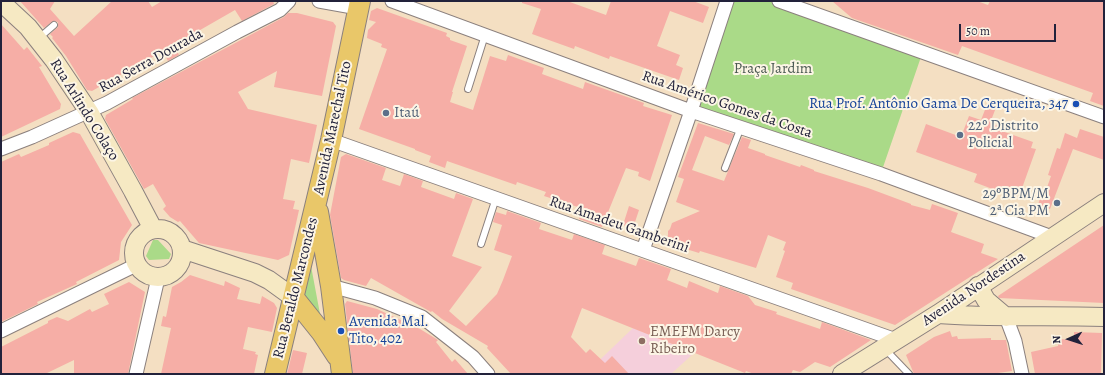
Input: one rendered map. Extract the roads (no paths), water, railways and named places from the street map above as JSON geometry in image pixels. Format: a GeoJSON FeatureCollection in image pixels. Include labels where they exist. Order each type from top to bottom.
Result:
{"type":"FeatureCollection","features":[{"type":"Feature","properties":{"kind":"main road","name":"Rua Arlindo Colaço"},"geometry":{"type":"LineString","coordinates":[[1,2],[28,27],[38,39],[89,112],[153,229]]}},
{"type":"Feature","properties":{"kind":"main road","name":"Avenida Marechal Tito"},"geometry":{"type":"LineString","coordinates":[[341,367],[331,286],[316,202],[331,140],[359,4]]}},
{"type":"Feature","properties":{"kind":"main road","name":"Rua Beraldo Marcondes"},"geometry":{"type":"LineString","coordinates":[[275,374],[316,202]]}},
{"type":"Feature","properties":{"kind":"main road","name":"Avenida Nordestina"},"geometry":{"type":"LineString","coordinates":[[842,374],[938,314],[1104,203]]}},
{"type":"Feature","properties":{"kind":"main road"},"geometry":{"type":"LineString","coordinates":[[153,229],[163,229],[172,233],[179,240],[182,249],[182,260],[177,269],[168,276],[158,278],[149,276],[142,272],[136,265],[133,254],[135,243],[142,234],[153,229]]}},
{"type":"Feature","properties":{"kind":"main road"},"geometry":{"type":"LineString","coordinates":[[182,249],[255,273],[269,280],[294,298],[322,334],[341,367]]}},
{"type":"Feature","properties":{"kind":"main road"},"geometry":{"type":"LineString","coordinates":[[978,286],[986,300],[1006,316]]}},
{"type":"Feature","properties":{"kind":"main road"},"geometry":{"type":"LineString","coordinates":[[938,314],[972,316],[1056,315],[1104,317]]}},
{"type":"Feature","properties":{"kind":"street","name":"Rua Serra Dourada"},"geometry":{"type":"LineString","coordinates":[[1,149],[32,137],[107,103],[280,10],[288,1]]}},
{"type":"Feature","properties":{"kind":"street"},"geometry":{"type":"LineString","coordinates":[[319,1],[359,4]]}},
{"type":"Feature","properties":{"kind":"street","name":"Rua Américo Gomes da Costa"},"geometry":{"type":"LineString","coordinates":[[392,1],[691,111],[882,174],[1052,237]]}},
{"type":"Feature","properties":{"kind":"street"},"geometry":{"type":"LineString","coordinates":[[643,250],[727,1]]}},
{"type":"Feature","properties":{"kind":"street"},"geometry":{"type":"LineString","coordinates":[[779,1],[1104,117]]}},
{"type":"Feature","properties":{"kind":"street","name":"Rua Amadeu Gamberini"},"geometry":{"type":"LineString","coordinates":[[331,140],[643,250],[890,344]]}},
{"type":"Feature","properties":{"kind":"street"},"geometry":{"type":"LineString","coordinates":[[1,331],[136,265]]}},
{"type":"Feature","properties":{"kind":"street"},"geometry":{"type":"LineString","coordinates":[[136,374],[158,278]]}},
{"type":"Feature","properties":{"kind":"street"},"geometry":{"type":"LineString","coordinates":[[331,286],[375,298],[422,318],[473,357],[488,374]]}},
{"type":"Feature","properties":{"kind":"street"},"geometry":{"type":"LineString","coordinates":[[1006,316],[1015,341],[1022,374]]}},
{"type":"Feature","properties":{"kind":"lane"},"geometry":{"type":"LineString","coordinates":[[38,39],[54,25]]}},
{"type":"Feature","properties":{"kind":"lane"},"geometry":{"type":"LineString","coordinates":[[468,89],[485,34]]}},
{"type":"Feature","properties":{"kind":"lane"},"geometry":{"type":"LineString","coordinates":[[725,168],[741,127]]}},
{"type":"Feature","properties":{"kind":"lane"},"geometry":{"type":"LineString","coordinates":[[481,244],[496,198]]}},
{"type":"Feature","properties":{"kind":"lane"},"geometry":{"type":"LineString","coordinates":[[890,344],[908,374]]}},
{"type":"Feature","properties":{"kind":"place","name":"Rua Prof. Antônio Gama De Cerqueira, 347"},"geometry":{"type":"Point","coordinates":[1076,104]}},
{"type":"Feature","properties":{"kind":"place","name":"Itaú"},"geometry":{"type":"Point","coordinates":[386,113]}},
{"type":"Feature","properties":{"kind":"place","name":"22º Distrito Policial"},"geometry":{"type":"Point","coordinates":[960,135]}},
{"type":"Feature","properties":{"kind":"place","name":"29ºBPM/M 2ª Cia PM"},"geometry":{"type":"Point","coordinates":[1057,203]}},
{"type":"Feature","properties":{"kind":"place","name":"Avenida Mal. Tito, 402"},"geometry":{"type":"Point","coordinates":[341,331]}},
{"type":"Feature","properties":{"kind":"place","name":"EMEFM Darcy Ribeiro"},"geometry":{"type":"Point","coordinates":[642,341]}},
{"type":"Feature","properties":{"kind":"park label","name":"Praça Jardim"},"geometry":{"type":"Point","coordinates":[773,69]}}]}
